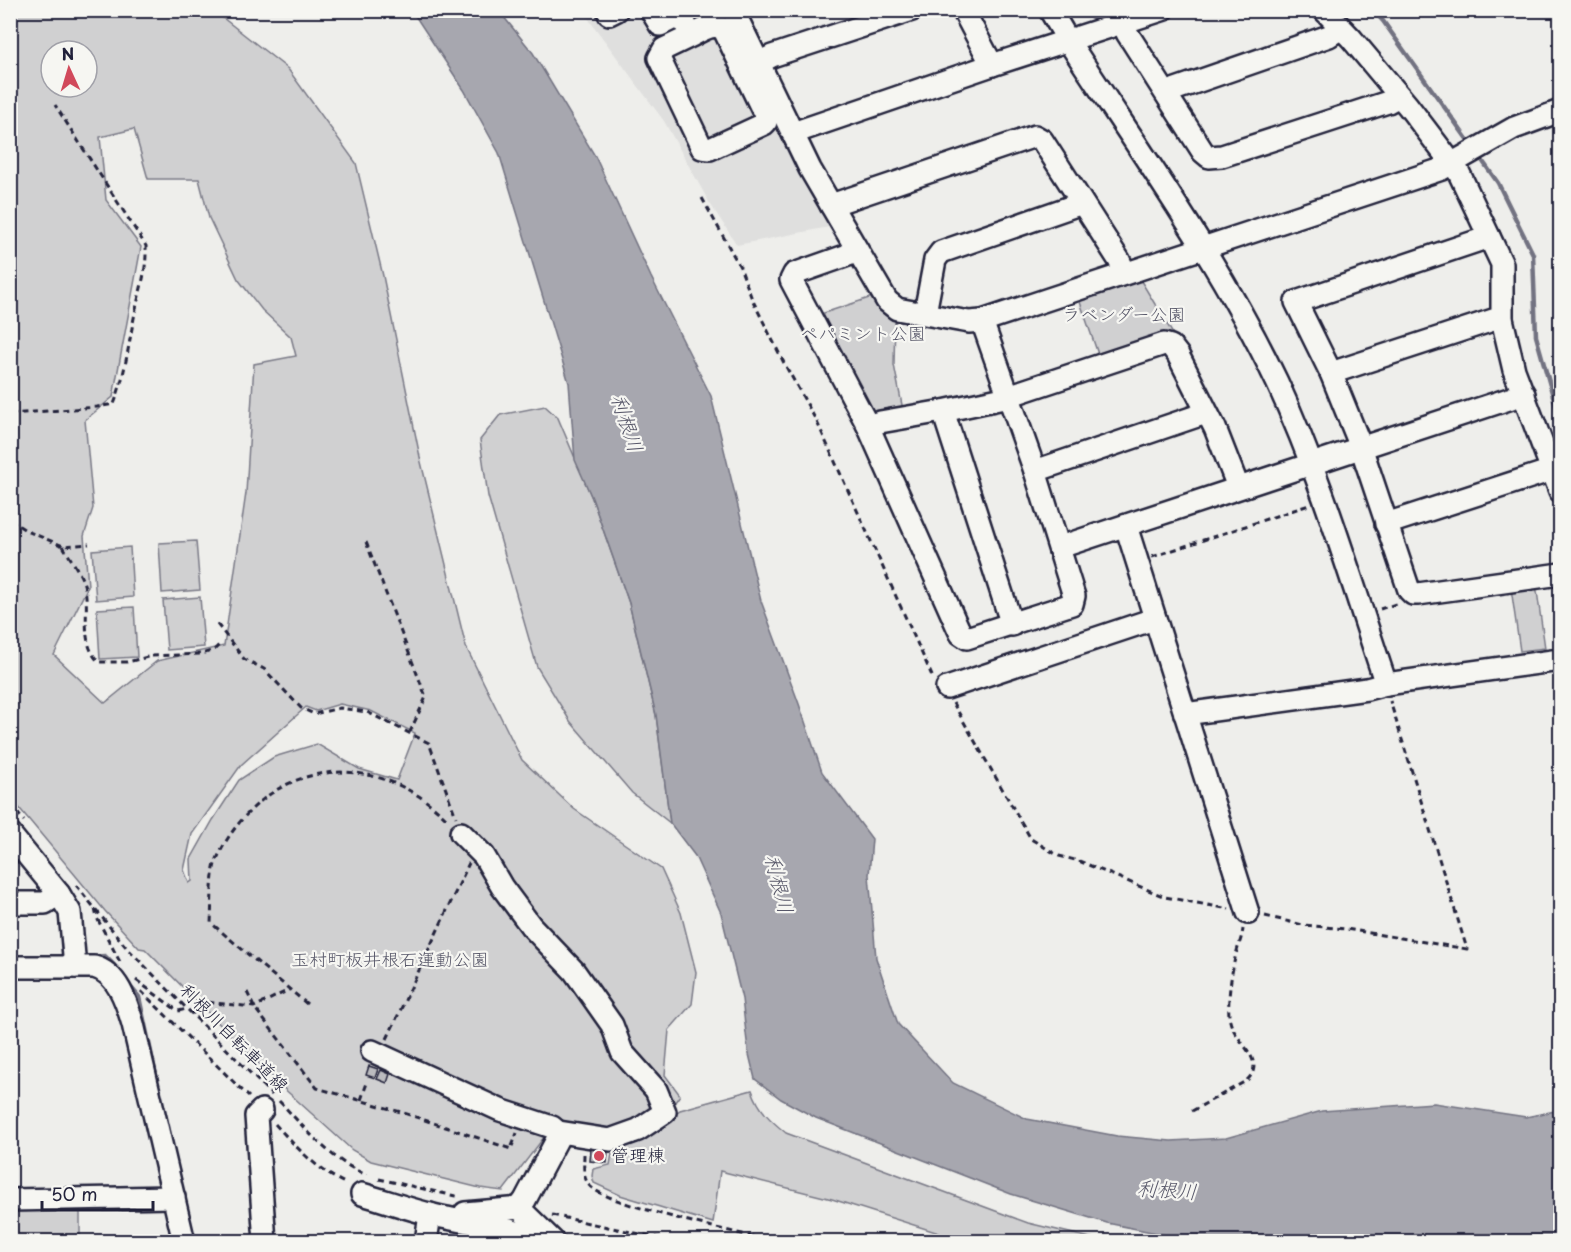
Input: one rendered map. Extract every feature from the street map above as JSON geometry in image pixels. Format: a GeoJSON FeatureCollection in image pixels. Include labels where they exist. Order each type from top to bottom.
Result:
{"type":"FeatureCollection","features":[{"type":"Feature","properties":{"kind":"street"},"geometry":{"type":"LineString","coordinates":[[733,10],[810,169],[892,306],[897,309],[969,322],[982,321],[1442,169],[1514,128],[1560,111]]}},
{"type":"Feature","properties":{"kind":"street"},"geometry":{"type":"LineString","coordinates":[[759,63],[912,10]]}},
{"type":"Feature","properties":{"kind":"street"},"geometry":{"type":"LineString","coordinates":[[963,10],[992,65]]}},
{"type":"Feature","properties":{"kind":"street"},"geometry":{"type":"LineString","coordinates":[[1050,10],[1203,248],[1247,323],[1277,383],[1311,464],[1386,684]]}},
{"type":"Feature","properties":{"kind":"street"},"geometry":{"type":"LineString","coordinates":[[793,133],[1162,10]]}},
{"type":"Feature","properties":{"kind":"street"},"geometry":{"type":"LineString","coordinates":[[1324,10],[1399,96],[1467,155]]}},
{"type":"Feature","properties":{"kind":"street"},"geometry":{"type":"LineString","coordinates":[[672,15],[691,36]]}},
{"type":"Feature","properties":{"kind":"street"},"geometry":{"type":"LineString","coordinates":[[1124,24],[1126,33],[1203,152],[1209,157],[1215,158],[1388,102],[1399,96]]}},
{"type":"Feature","properties":{"kind":"street"},"geometry":{"type":"LineString","coordinates":[[712,26],[718,26],[724,30],[765,116],[764,124],[710,149],[702,148],[660,58],[664,49],[691,36],[712,26]]}},
{"type":"Feature","properties":{"kind":"street"},"geometry":{"type":"LineString","coordinates":[[1167,94],[1329,36],[1341,28]]}},
{"type":"Feature","properties":{"kind":"street"},"geometry":{"type":"LineString","coordinates":[[831,205],[1035,136],[1042,140],[1125,273]]}},
{"type":"Feature","properties":{"kind":"street"},"geometry":{"type":"LineString","coordinates":[[1467,155],[1459,173],[1502,264],[1502,319],[1514,370],[1560,491]]}},
{"type":"Feature","properties":{"kind":"street"},"geometry":{"type":"LineString","coordinates":[[925,313],[935,260],[941,252],[1082,203]]}},
{"type":"Feature","properties":{"kind":"street"},"geometry":{"type":"LineString","coordinates":[[1489,237],[1296,302],[1331,373],[1361,447],[1406,586],[1413,594],[1560,574]]}},
{"type":"Feature","properties":{"kind":"street"},"geometry":{"type":"LineString","coordinates":[[857,250],[794,274],[791,280],[868,426],[961,634],[971,638],[1072,604],[1074,596],[1035,471],[982,321]]}},
{"type":"Feature","properties":{"kind":"street"},"geometry":{"type":"LineString","coordinates":[[1331,373],[1502,319]]}},
{"type":"Feature","properties":{"kind":"street"},"geometry":{"type":"LineString","coordinates":[[868,426],[1009,395],[1164,344],[1171,346],[1178,355],[1215,428],[1238,487]]}},
{"type":"Feature","properties":{"kind":"street"},"geometry":{"type":"LineString","coordinates":[[1060,547],[1524,394]]}},
{"type":"Feature","properties":{"kind":"street"},"geometry":{"type":"LineString","coordinates":[[943,411],[1012,625]]}},
{"type":"Feature","properties":{"kind":"street"},"geometry":{"type":"LineString","coordinates":[[1035,471],[1206,413]]}},
{"type":"Feature","properties":{"kind":"street"},"geometry":{"type":"LineString","coordinates":[[1386,524],[1552,471]]}},
{"type":"Feature","properties":{"kind":"street"},"geometry":{"type":"LineString","coordinates":[[1125,526],[1248,913]]}},
{"type":"Feature","properties":{"kind":"street"},"geometry":{"type":"LineString","coordinates":[[947,688],[1154,619]]}},
{"type":"Feature","properties":{"kind":"street"},"geometry":{"type":"LineString","coordinates":[[1185,714],[1560,660]]}},
{"type":"Feature","properties":{"kind":"street"},"geometry":{"type":"LineString","coordinates":[[17,828],[66,888],[75,967]]}},
{"type":"Feature","properties":{"kind":"street"},"geometry":{"type":"LineString","coordinates":[[376,1052],[501,1110],[552,1127],[558,1132],[610,1140],[638,1130],[664,1112],[656,1090],[622,1052],[612,1025],[574,971],[531,926],[502,887],[484,856],[460,833]]}},
{"type":"Feature","properties":{"kind":"street"},"geometry":{"type":"LineString","coordinates":[[10,903],[45,903],[66,888]]}},
{"type":"Feature","properties":{"kind":"street"},"geometry":{"type":"LineString","coordinates":[[10,967],[99,968],[119,976],[133,1024],[184,1242]]}},
{"type":"Feature","properties":{"kind":"street"},"geometry":{"type":"LineString","coordinates":[[261,1110],[256,1116],[265,1242]]}},
{"type":"Feature","properties":{"kind":"street"},"geometry":{"type":"LineString","coordinates":[[437,1216],[519,1208],[560,1134],[558,1132]]}},
{"type":"Feature","properties":{"kind":"street"},"geometry":{"type":"LineString","coordinates":[[362,1194],[437,1216],[521,1232],[541,1242]]}},
{"type":"Feature","properties":{"kind":"street"},"geometry":{"type":"LineString","coordinates":[[10,1200],[174,1197]]}},
{"type":"Feature","properties":{"kind":"street"},"geometry":{"type":"LineString","coordinates":[[519,1208],[554,1242]]}},
{"type":"Feature","properties":{"kind":"street"},"geometry":{"type":"LineString","coordinates":[[426,1242],[437,1216]]}},
{"type":"Feature","properties":{"kind":"path"},"geometry":{"type":"LineString","coordinates":[[10,414],[114,404],[122,385],[134,316],[147,266],[146,246],[55,105]]}},
{"type":"Feature","properties":{"kind":"path"},"geometry":{"type":"LineString","coordinates":[[702,198],[740,267],[752,299],[784,363],[817,422],[937,687],[947,688],[955,709],[1031,838],[1044,848],[1059,856],[1118,876],[1165,897],[1303,925],[1346,928],[1467,949],[1386,684]]}},
{"type":"Feature","properties":{"kind":"path"},"geometry":{"type":"LineString","coordinates":[[1137,562],[1316,503]]}},
{"type":"Feature","properties":{"kind":"path"},"geometry":{"type":"LineString","coordinates":[[10,520],[27,531],[63,546],[88,544]]}},
{"type":"Feature","properties":{"kind":"path"},"geometry":{"type":"LineString","coordinates":[[366,542],[426,697],[410,733]]}},
{"type":"Feature","properties":{"kind":"path"},"geometry":{"type":"LineString","coordinates":[[63,546],[84,585],[87,637],[93,656],[99,662],[127,662],[152,656],[202,654],[214,650],[219,645]]}},
{"type":"Feature","properties":{"kind":"path"},"geometry":{"type":"LineString","coordinates":[[1371,612],[1407,600],[1413,594]]}},
{"type":"Feature","properties":{"kind":"path"},"geometry":{"type":"LineString","coordinates":[[217,624],[244,659],[264,669],[301,708],[314,714],[340,708],[368,712],[429,743],[460,833]]}},
{"type":"Feature","properties":{"kind":"path"},"geometry":{"type":"LineString","coordinates":[[307,1004],[211,923],[215,865],[233,828],[262,799],[296,779],[326,772],[350,771],[379,777],[405,787],[435,806],[460,833]]}},
{"type":"Feature","properties":{"kind":"path"},"geometry":{"type":"LineString","coordinates":[[10,804],[17,828]]}},
{"type":"Feature","properties":{"kind":"path"},"geometry":{"type":"LineString","coordinates":[[376,1052],[475,848]]}},
{"type":"Feature","properties":{"kind":"path","name":"利根川自転車道線"},"geometry":{"type":"LineString","coordinates":[[66,888],[94,908],[126,947],[335,1158],[365,1175],[460,1197]]}},
{"type":"Feature","properties":{"kind":"path"},"geometry":{"type":"LineString","coordinates":[[94,908],[96,918],[117,954],[119,976],[149,1000],[222,1069],[296,1147],[330,1177],[352,1186],[362,1194]]}},
{"type":"Feature","properties":{"kind":"path"},"geometry":{"type":"LineString","coordinates":[[1192,1111],[1246,1081],[1253,1075],[1255,1069],[1229,1020],[1230,991],[1236,953],[1248,913]]}},
{"type":"Feature","properties":{"kind":"path"},"geometry":{"type":"LineString","coordinates":[[119,976],[178,1011],[187,1009]]}},
{"type":"Feature","properties":{"kind":"path"},"geometry":{"type":"LineString","coordinates":[[192,1014],[205,1002],[255,1007],[290,990]]}},
{"type":"Feature","properties":{"kind":"path"},"geometry":{"type":"LineString","coordinates":[[247,992],[255,1007],[317,1088],[401,1112],[511,1149],[516,1136]]}},
{"type":"Feature","properties":{"kind":"path"},"geometry":{"type":"LineString","coordinates":[[361,1100],[367,1083]]}},
{"type":"Feature","properties":{"kind":"path"},"geometry":{"type":"LineString","coordinates":[[580,1135],[584,1152],[584,1174],[590,1187],[613,1198],[656,1213],[776,1242]]}},
{"type":"Feature","properties":{"kind":"path"},"geometry":{"type":"LineString","coordinates":[[545,1214],[677,1242]]}},
{"type":"Feature","properties":{"kind":"shaded area"},"geometry":{"type":"Polygon","coordinates":[[[601,11],[661,11],[671,31],[695,21],[697,15],[705,11],[726,11],[829,227],[737,245],[709,202],[664,121],[587,17],[601,11]]]}},
{"type":"Feature","properties":{"kind":"green space","name":"玉村町板井根石運動公園"},"geometry":{"type":"Polygon","coordinates":[[[10,11],[214,11],[288,69],[356,163],[383,276],[421,462],[466,647],[522,760],[574,809],[661,869],[681,913],[696,972],[692,1004],[669,1030],[665,1075],[680,1095],[668,1112],[641,1132],[545,1136],[503,1191],[480,1188],[371,1161],[352,1150],[280,1085],[145,949],[139,948],[105,911],[11,798],[10,11]],[[134,129],[100,137],[106,200],[141,247],[113,397],[85,420],[93,508],[84,536],[88,586],[54,655],[105,703],[157,661],[224,646],[246,493],[254,364],[296,356],[291,337],[262,310],[238,279],[209,218],[199,179],[148,179],[134,129]],[[340,704],[316,711],[306,707],[241,765],[192,834],[184,870],[189,883],[192,881],[191,859],[239,780],[274,757],[317,744],[359,769],[397,780],[415,733],[371,711],[340,704]]]}},
{"type":"Feature","properties":{"kind":"green space","name":"ラベンダー公園"},"geometry":{"type":"Polygon","coordinates":[[[1138,276],[1173,334],[1099,357],[1078,296],[1138,276]]]}},
{"type":"Feature","properties":{"kind":"green space","name":"ペパミント公園"},"geometry":{"type":"Polygon","coordinates":[[[875,296],[895,315],[894,365],[903,410],[878,415],[870,412],[818,315],[875,296]]]}},
{"type":"Feature","properties":{"kind":"green space"},"geometry":{"type":"Polygon","coordinates":[[[545,406],[558,418],[592,498],[629,603],[656,715],[670,823],[632,793],[570,721],[537,667],[488,496],[480,440],[500,415],[545,406]]]}},
{"type":"Feature","properties":{"kind":"green space"},"geometry":{"type":"Polygon","coordinates":[[[196,541],[200,590],[162,593],[159,543],[196,541]]]}},
{"type":"Feature","properties":{"kind":"green space"},"geometry":{"type":"Polygon","coordinates":[[[130,547],[133,597],[96,600],[92,550],[130,547]]]}},
{"type":"Feature","properties":{"kind":"green space"},"geometry":{"type":"Polygon","coordinates":[[[1536,584],[1545,648],[1520,651],[1511,588],[1536,584]]]}},
{"type":"Feature","properties":{"kind":"green space"},"geometry":{"type":"Polygon","coordinates":[[[200,597],[204,647],[167,650],[163,600],[200,597]]]}},
{"type":"Feature","properties":{"kind":"green space"},"geometry":{"type":"Polygon","coordinates":[[[134,607],[137,657],[100,659],[97,609],[134,607]]]}},
{"type":"Feature","properties":{"kind":"green space"},"geometry":{"type":"Polygon","coordinates":[[[752,1090],[766,1114],[786,1133],[1028,1223],[1103,1241],[938,1241],[939,1233],[832,1199],[720,1171],[713,1223],[620,1195],[594,1183],[593,1169],[610,1165],[613,1148],[649,1134],[680,1110],[752,1090]]]}},
{"type":"Feature","properties":{"kind":"green space"},"geometry":{"type":"Polygon","coordinates":[[[80,1204],[80,1241],[11,1241],[10,1206],[80,1204]]]}},
{"type":"Feature","properties":{"kind":"water","name":"利根川"},"geometry":{"type":"Polygon","coordinates":[[[412,11],[499,11],[533,53],[595,156],[651,277],[711,396],[761,601],[822,772],[872,839],[869,875],[876,958],[898,1024],[953,1083],[1027,1119],[1117,1136],[1171,1141],[1226,1138],[1322,1111],[1434,1103],[1526,1117],[1560,1110],[1560,1241],[1196,1241],[1107,1223],[1011,1194],[816,1118],[781,1099],[755,1079],[748,1050],[742,999],[721,913],[695,856],[670,823],[656,715],[629,603],[592,498],[575,460],[569,383],[499,153],[464,90],[412,11]]]}},
{"type":"Feature","properties":{"kind":"building"},"geometry":{"type":"Polygon","coordinates":[[[369,1066],[378,1069],[375,1078],[366,1075],[369,1066]]]}},
{"type":"Feature","properties":{"kind":"building"},"geometry":{"type":"Polygon","coordinates":[[[381,1070],[390,1074],[387,1083],[377,1079],[381,1070]]]}},
{"type":"Feature","properties":{"kind":"building","name":"管理棟"},"geometry":{"type":"Polygon","coordinates":[[[591,1148],[608,1150],[607,1163],[590,1161],[591,1148]]]}},
{"type":"Feature","properties":{"kind":"waterway"},"geometry":{"type":"LineString","coordinates":[[1373,10],[1472,146]]}},
{"type":"Feature","properties":{"kind":"waterway"},"geometry":{"type":"LineString","coordinates":[[1479,156],[1498,183],[1533,254],[1536,336],[1560,421]]}},
{"type":"Feature","properties":{"kind":"waterway"},"geometry":{"type":"LineString","coordinates":[[88,957],[105,956],[114,965]]}},
{"type":"Feature","properties":{"kind":"waterway"},"geometry":{"type":"LineString","coordinates":[[128,984],[139,997],[156,1075]]}},
{"type":"Feature","properties":{"kind":"place","name":"管理棟"},"geometry":{"type":"Point","coordinates":[599,1156]}}]}
